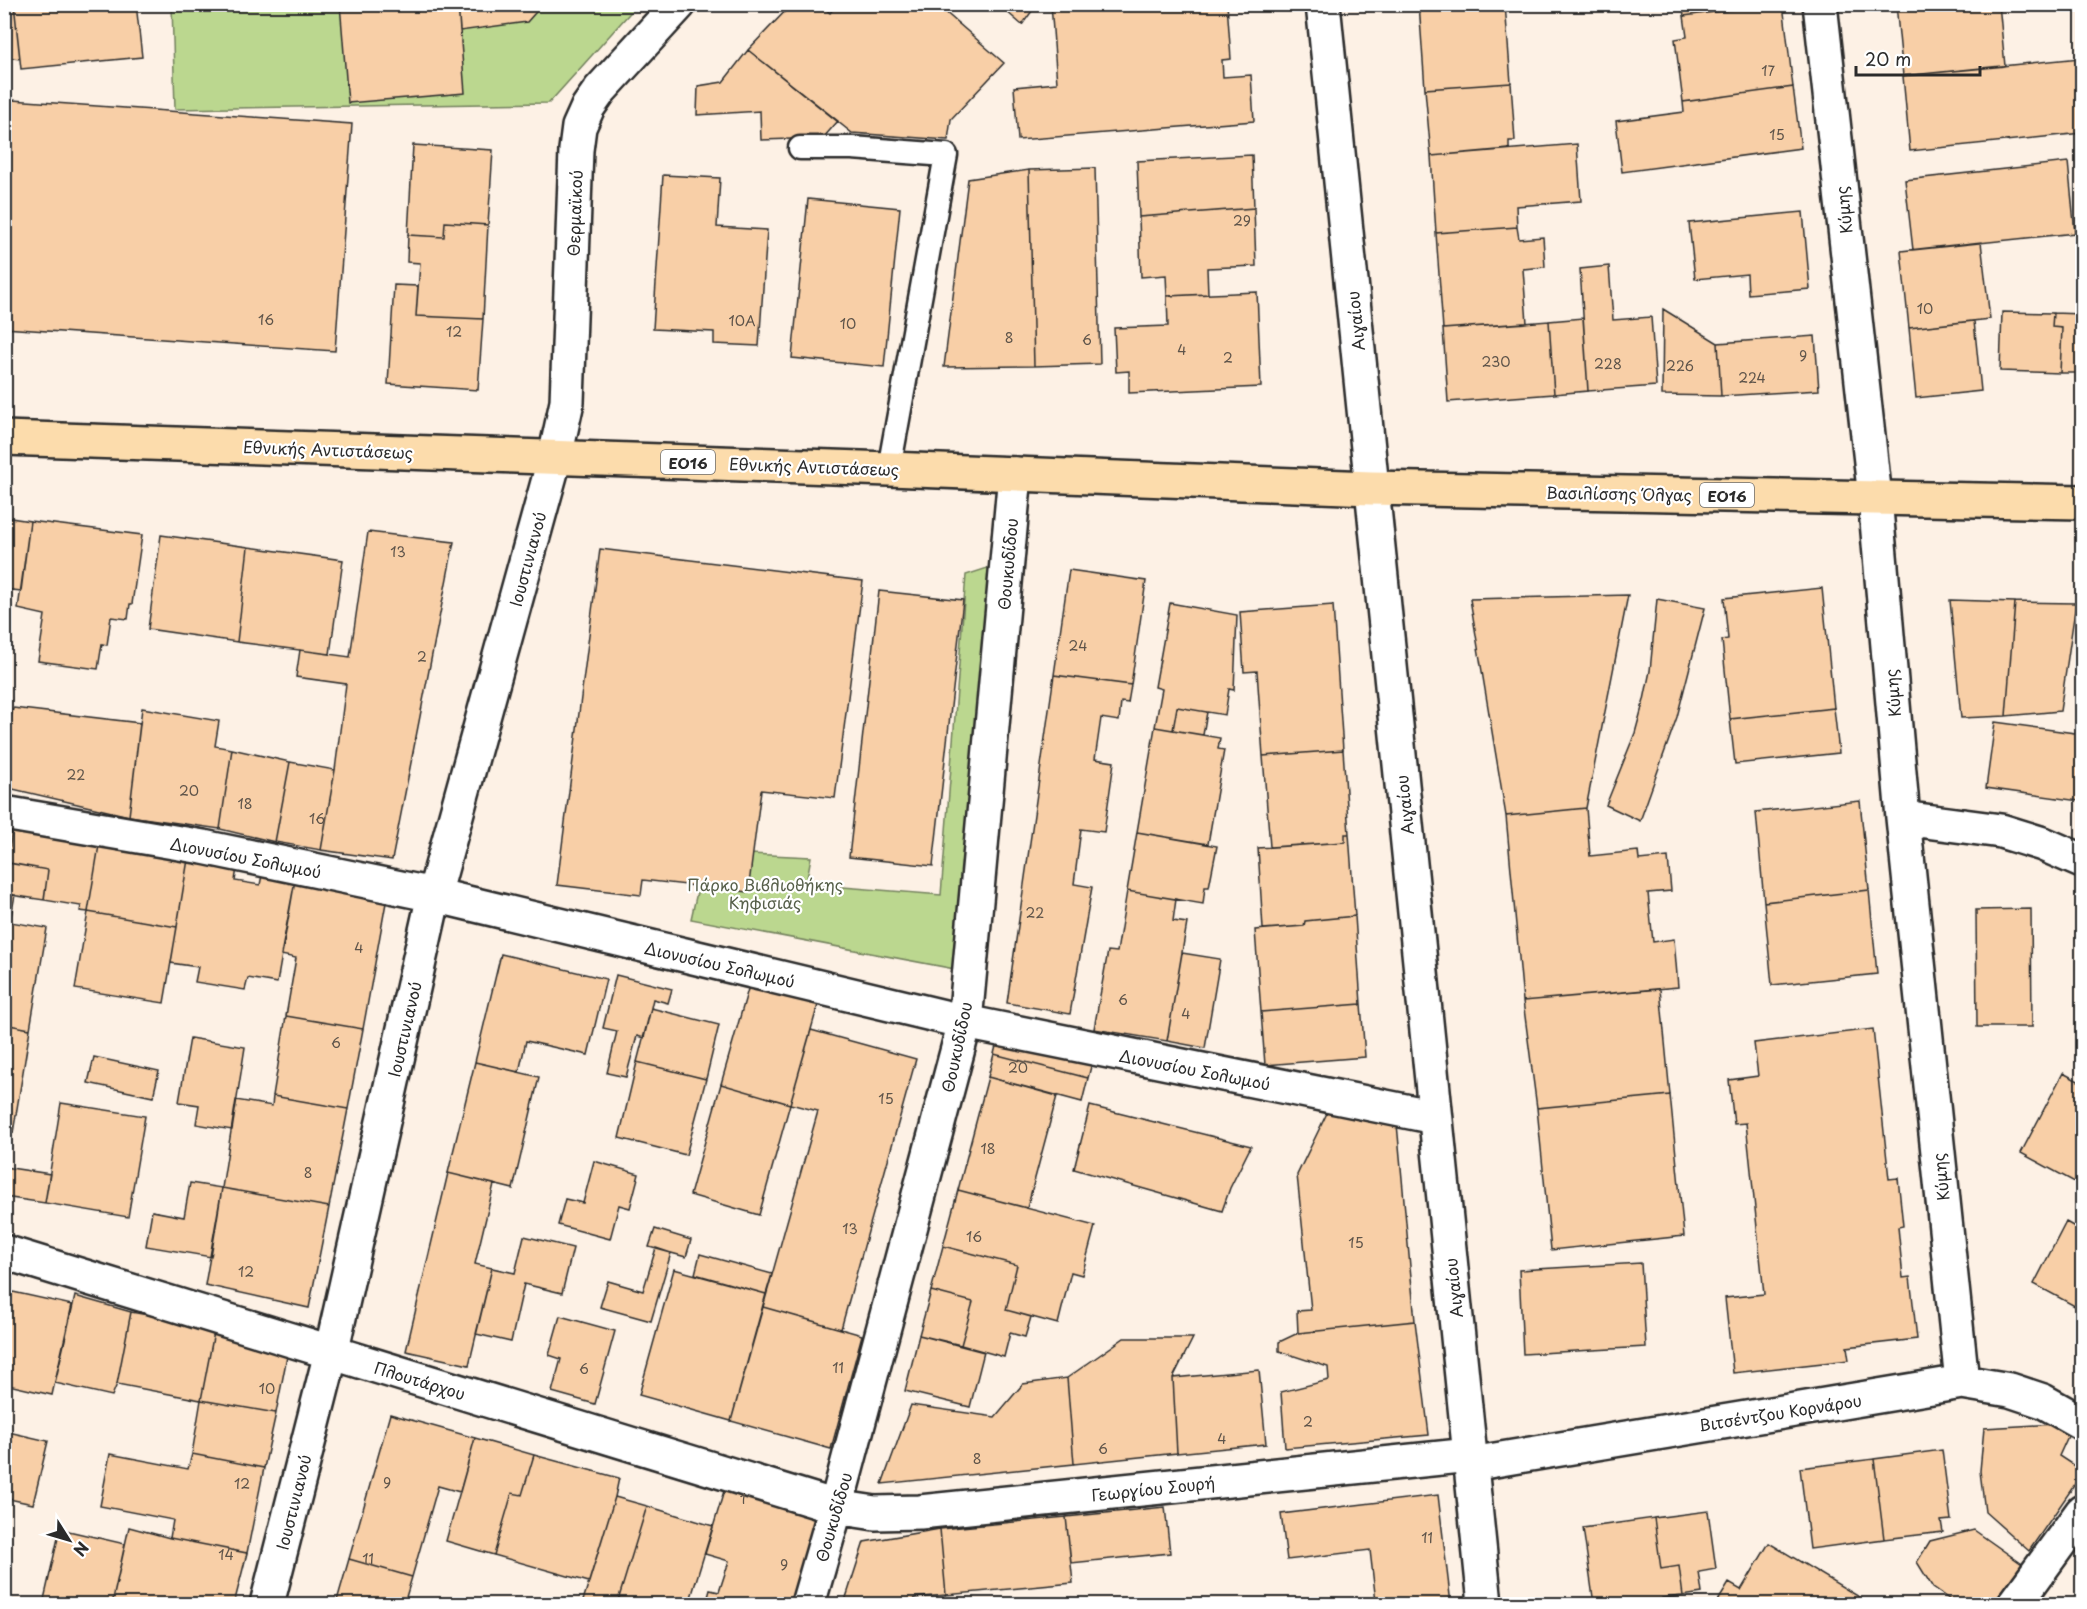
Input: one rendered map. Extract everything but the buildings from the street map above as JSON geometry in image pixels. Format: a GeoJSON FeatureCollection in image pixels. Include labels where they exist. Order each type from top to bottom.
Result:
{"type":"FeatureCollection","features":[{"type":"Feature","properties":{"kind":"main road","name":"Εθνικής Αντιστάσεως"},"geometry":{"type":"LineString","coordinates":[[4,438],[1371,488]]}},
{"type":"Feature","properties":{"kind":"main road","name":"Βασιλίσσης Όλγας"},"geometry":{"type":"LineString","coordinates":[[1371,488],[2082,502]]}},
{"type":"Feature","properties":{"kind":"street","name":"Θερμαϊκού"},"geometry":{"type":"LineString","coordinates":[[555,457],[567,402],[576,150],[579,128],[588,107],[600,90],[679,4]]}},
{"type":"Feature","properties":{"kind":"street","name":"Αιγαίου"},"geometry":{"type":"LineString","coordinates":[[1323,4],[1485,1605]]}},
{"type":"Feature","properties":{"kind":"street","name":"Κύμης"},"geometry":{"type":"LineString","coordinates":[[1820,4],[1875,498],[1903,818],[1962,1382]]}},
{"type":"Feature","properties":{"kind":"street","name":"Ιουστινιανού"},"geometry":{"type":"LineString","coordinates":[[267,1605],[330,1353],[434,895],[555,457]]}},
{"type":"Feature","properties":{"kind":"street","name":"Θουκυδίδου"},"geometry":{"type":"LineString","coordinates":[[808,1605],[965,1022],[1015,474]]}},
{"type":"Feature","properties":{"kind":"street","name":"Διονυσίου Σολωμού"},"geometry":{"type":"LineString","coordinates":[[4,813],[203,847],[434,895],[965,1022],[1436,1118]]}},
{"type":"Feature","properties":{"kind":"street"},"geometry":{"type":"LineString","coordinates":[[1903,818],[2001,831],[2043,844],[2082,861]]}},
{"type":"Feature","properties":{"kind":"street","name":"Πλουτάρχου"},"geometry":{"type":"LineString","coordinates":[[4,1252],[836,1507]]}},
{"type":"Feature","properties":{"kind":"street","name":"Βιτσέντζου Κορνάρου"},"geometry":{"type":"LineString","coordinates":[[1470,1460],[1962,1382],[2010,1390],[2043,1401],[2082,1423]]}},
{"type":"Feature","properties":{"kind":"street","name":"Γεωργίου Σουρή"},"geometry":{"type":"LineString","coordinates":[[836,1507],[876,1513],[920,1512],[1470,1460]]}},
{"type":"Feature","properties":{"kind":"street"},"geometry":{"type":"LineString","coordinates":[[2015,1605],[2082,1512]]}},
{"type":"Feature","properties":{"kind":"lane"},"geometry":{"type":"LineString","coordinates":[[800,148],[852,148],[946,155],[889,469]]}},
{"type":"Feature","properties":{"kind":"green space"},"geometry":{"type":"Polygon","coordinates":[[[172,5],[637,5],[549,103],[175,109],[172,5]]]}},
{"type":"Feature","properties":{"kind":"green space","name":"Πάρκο Βιβλιοθήκης Κηφισιάς"},"geometry":{"type":"Polygon","coordinates":[[[1015,559],[955,969],[691,919],[706,852],[811,857],[806,884],[941,895],[966,575],[1015,559]]]}}]}
